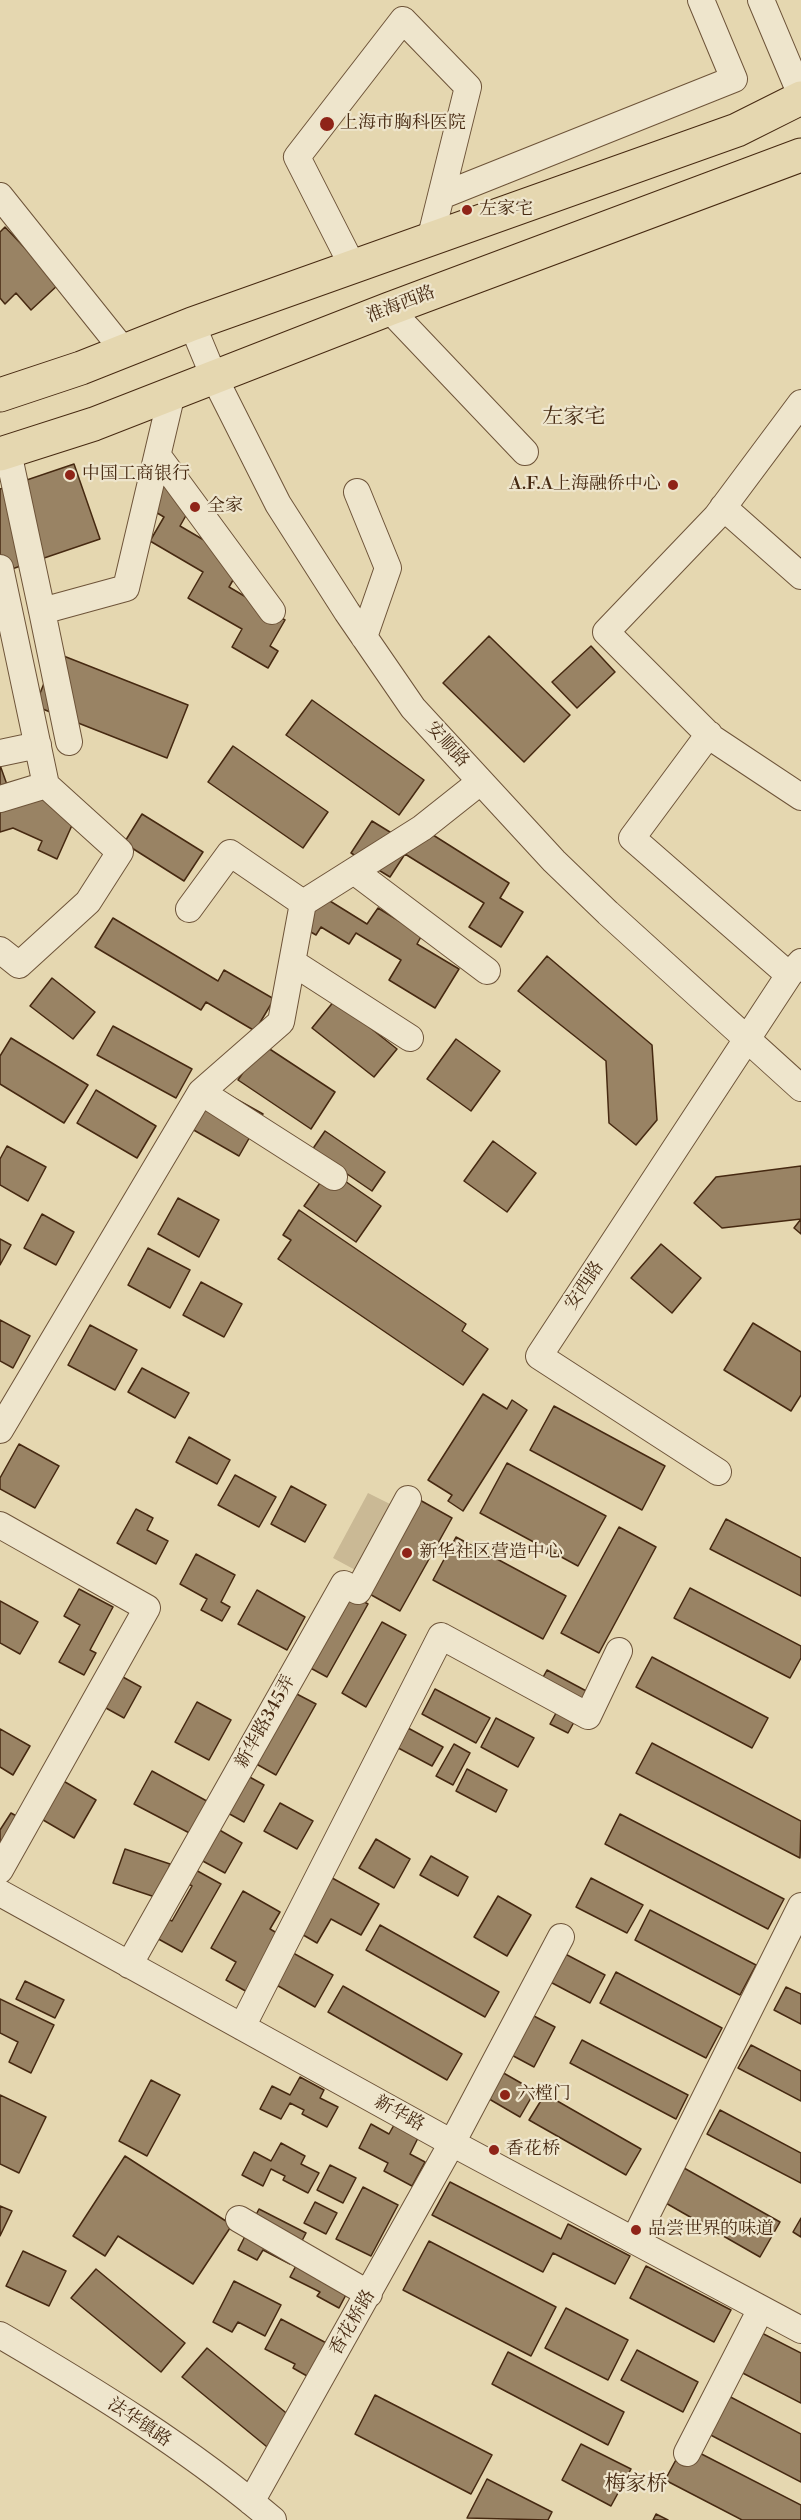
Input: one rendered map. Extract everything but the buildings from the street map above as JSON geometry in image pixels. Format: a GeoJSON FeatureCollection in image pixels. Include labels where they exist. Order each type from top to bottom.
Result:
{"type":"FeatureCollection","features":[{"type":"Feature","properties":{"kind":"main road"},"geometry":{"type":"LineString","coordinates":[[0,395],[192,324],[737,130],[801,96]]}},
{"type":"Feature","properties":{"kind":"main road","name":"淮海西路"},"geometry":{"type":"LineString","coordinates":[[4,453],[94,424],[389,309],[801,155]]}},
{"type":"Feature","properties":{"kind":"street"},"geometry":{"type":"LineString","coordinates":[[441,196],[734,79],[700,0]]}},
{"type":"Feature","properties":{"kind":"street"},"geometry":{"type":"LineString","coordinates":[[761,0],[801,96]]}},
{"type":"Feature","properties":{"kind":"street"},"geometry":{"type":"LineString","coordinates":[[353,267],[297,157],[403,20],[468,87],[430,240]]}},
{"type":"Feature","properties":{"kind":"street"},"geometry":{"type":"LineString","coordinates":[[2,202],[124,351]]}},
{"type":"Feature","properties":{"kind":"street"},"geometry":{"type":"LineString","coordinates":[[389,309],[525,452]]}},
{"type":"Feature","properties":{"kind":"street","name":"安顺路"},"geometry":{"type":"LineString","coordinates":[[192,324],[214,377],[278,504],[413,708],[480,782],[608,914],[801,1088]]}},
{"type":"Feature","properties":{"kind":"street"},"geometry":{"type":"LineString","coordinates":[[42,611],[126,588],[172,393]]}},
{"type":"Feature","properties":{"kind":"street"},"geometry":{"type":"LineString","coordinates":[[801,403],[723,507],[606,632],[709,734],[801,797]]}},
{"type":"Feature","properties":{"kind":"street"},"geometry":{"type":"LineString","coordinates":[[4,453],[42,611],[69,742]]}},
{"type":"Feature","properties":{"kind":"street"},"geometry":{"type":"LineString","coordinates":[[158,456],[272,611]]}},
{"type":"Feature","properties":{"kind":"street"},"geometry":{"type":"LineString","coordinates":[[357,492],[388,568],[364,637]]}},
{"type":"Feature","properties":{"kind":"street"},"geometry":{"type":"LineString","coordinates":[[723,507],[801,576]]}},
{"type":"Feature","properties":{"kind":"street"},"geometry":{"type":"LineString","coordinates":[[0,568],[10,665],[38,745],[46,784],[120,852],[88,902],[19,965],[0,950]]}},
{"type":"Feature","properties":{"kind":"street"},"geometry":{"type":"LineString","coordinates":[[709,734],[632,838],[795,969],[749,1040]]}},
{"type":"Feature","properties":{"kind":"street"},"geometry":{"type":"LineString","coordinates":[[0,753],[38,745]]}},
{"type":"Feature","properties":{"kind":"street"},"geometry":{"type":"LineString","coordinates":[[0,1430],[201,1092],[281,1022],[303,903],[423,828],[480,782]]}},
{"type":"Feature","properties":{"kind":"street"},"geometry":{"type":"LineString","coordinates":[[0,799],[46,784]]}},
{"type":"Feature","properties":{"kind":"street"},"geometry":{"type":"LineString","coordinates":[[189,909],[230,853],[303,903]]}},
{"type":"Feature","properties":{"kind":"street"},"geometry":{"type":"LineString","coordinates":[[354,871],[487,971]]}},
{"type":"Feature","properties":{"kind":"street"},"geometry":{"type":"LineString","coordinates":[[292,962],[410,1038]]}},
{"type":"Feature","properties":{"kind":"street","name":"安西路"},"geometry":{"type":"LineString","coordinates":[[718,1472],[539,1356],[749,1040]]}},
{"type":"Feature","properties":{"kind":"street"},"geometry":{"type":"LineString","coordinates":[[201,1092],[334,1177]]}},
{"type":"Feature","properties":{"kind":"street","name":"新华路345弄"},"geometry":{"type":"LineString","coordinates":[[129,1965],[344,1584],[358,1591],[408,1499]]}},
{"type":"Feature","properties":{"kind":"street"},"geometry":{"type":"LineString","coordinates":[[0,1525],[147,1608],[0,1870]]}},
{"type":"Feature","properties":{"kind":"street"},"geometry":{"type":"LineString","coordinates":[[242,2027],[441,1636],[588,1716],[619,1651]]}},
{"type":"Feature","properties":{"kind":"street","name":"新华路"},"geometry":{"type":"LineString","coordinates":[[0,1893],[452,2143],[801,2330]]}},
{"type":"Feature","properties":{"kind":"street"},"geometry":{"type":"LineString","coordinates":[[634,2240],[801,1906]]}},
{"type":"Feature","properties":{"kind":"street","name":"香花桥路"},"geometry":{"type":"LineString","coordinates":[[251,2502],[452,2143],[561,1937]]}},
{"type":"Feature","properties":{"kind":"street"},"geometry":{"type":"LineString","coordinates":[[239,2219],[369,2294]]}},
{"type":"Feature","properties":{"kind":"street"},"geometry":{"type":"LineString","coordinates":[[687,2452],[761,2308]]}},
{"type":"Feature","properties":{"kind":"street","name":"法华镇路"},"geometry":{"type":"LineString","coordinates":[[0,2335],[72,2377],[251,2502],[273,2520]]}},
{"type":"Feature","properties":{"kind":"shaded area"},"geometry":{"type":"Polygon","coordinates":[[[368,1493],[394,1506],[359,1572],[333,1558],[368,1493]]]}},
{"type":"Feature","properties":{"kind":"place","name":"上海市胸科医院"},"geometry":{"type":"Point","coordinates":[327,124]}},
{"type":"Feature","properties":{"kind":"place","name":"左家宅"},"geometry":{"type":"Point","coordinates":[467,210]}},
{"type":"Feature","properties":{"kind":"place","name":"中国工商银行"},"geometry":{"type":"Point","coordinates":[70,475]}},
{"type":"Feature","properties":{"kind":"place","name":"A.F.A上海融侨中心"},"geometry":{"type":"Point","coordinates":[673,485]}},
{"type":"Feature","properties":{"kind":"place","name":"全家"},"geometry":{"type":"Point","coordinates":[195,507]}},
{"type":"Feature","properties":{"kind":"place","name":"新华社区营造中心"},"geometry":{"type":"Point","coordinates":[407,1553]}},
{"type":"Feature","properties":{"kind":"place","name":"六樘门"},"geometry":{"type":"Point","coordinates":[505,2095]}},
{"type":"Feature","properties":{"kind":"place","name":"香花桥"},"geometry":{"type":"Point","coordinates":[494,2150]}},
{"type":"Feature","properties":{"kind":"place","name":"品尝世界的味道"},"geometry":{"type":"Point","coordinates":[636,2230]}},
{"type":"Feature","properties":{"kind":"district","name":"左家宅"},"geometry":{"type":"Point","coordinates":[574,418]}},
{"type":"Feature","properties":{"kind":"district","name":"梅家桥"},"geometry":{"type":"Point","coordinates":[636,2485]}}]}
